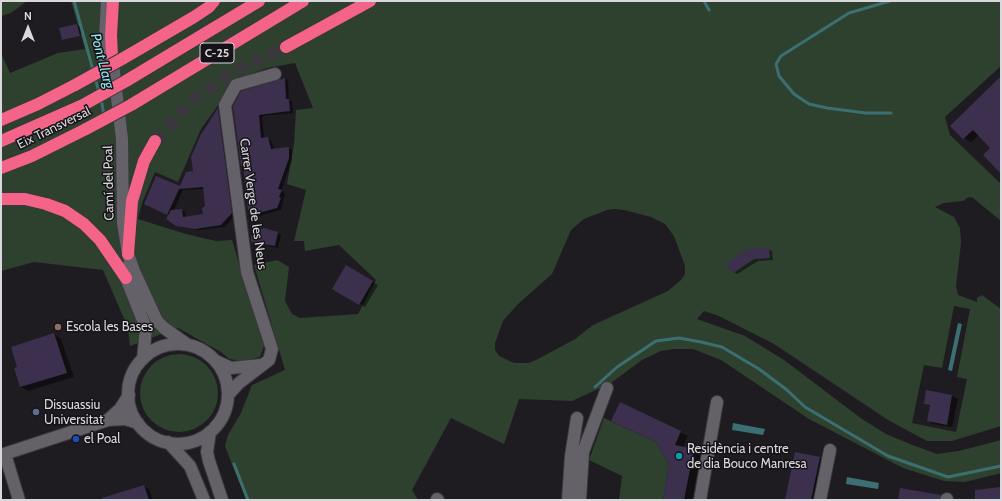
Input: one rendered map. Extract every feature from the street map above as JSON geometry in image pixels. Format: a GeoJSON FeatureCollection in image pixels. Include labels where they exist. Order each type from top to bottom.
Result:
{"type":"FeatureCollection","features":[{"type":"Feature","properties":{"kind":"highway"},"geometry":{"type":"LineString","coordinates":[[113,1],[111,35],[117,58]]}},
{"type":"Feature","properties":{"kind":"highway"},"geometry":{"type":"LineString","coordinates":[[1,120],[38,104],[75,85],[117,58],[194,17],[209,7],[214,1]]}},
{"type":"Feature","properties":{"kind":"highway","name":"Eix Transversal"},"geometry":{"type":"LineString","coordinates":[[1,141],[84,105],[259,1]]}},
{"type":"Feature","properties":{"kind":"highway","name":"Eix Transversal"},"geometry":{"type":"LineString","coordinates":[[1,168],[32,156],[131,105],[303,1]]}},
{"type":"Feature","properties":{"kind":"highway"},"geometry":{"type":"LineString","coordinates":[[286,47],[370,1]]}},
{"type":"Feature","properties":{"kind":"highway"},"geometry":{"type":"LineString","coordinates":[[128,254],[132,201],[144,161],[155,141]]}},
{"type":"Feature","properties":{"kind":"highway"},"geometry":{"type":"LineString","coordinates":[[1,198],[25,199],[46,204],[65,211],[84,224],[100,240],[126,278]]}},
{"type":"Feature","properties":{"kind":"street","name":"Camí del Poal"},"geometry":{"type":"LineString","coordinates":[[100,1],[101,41],[118,152],[119,232],[126,278],[146,328],[143,359]]}},
{"type":"Feature","properties":{"kind":"street","name":"Camí del Poal"},"geometry":{"type":"LineString","coordinates":[[106,1],[106,38],[117,58],[122,139],[123,223],[128,254],[134,271],[157,321],[169,332],[188,345]]}},
{"type":"Feature","properties":{"kind":"street","name":"Carrer Verge de les Neus"},"geometry":{"type":"LineString","coordinates":[[228,395],[239,383],[269,360],[272,349],[247,272],[225,105],[236,85],[275,74]]}},
{"type":"Feature","properties":{"kind":"street"},"geometry":{"type":"LineString","coordinates":[[216,362],[224,375],[228,395],[223,416],[210,432],[190,442],[179,444],[168,442],[149,434],[138,423],[130,407],[129,395],[132,376],[143,359],[161,347],[188,345],[201,350],[216,362],[231,368],[264,364]]}},
{"type":"Feature","properties":{"kind":"street"},"geometry":{"type":"LineString","coordinates":[[580,500],[583,452],[607,388]]}},
{"type":"Feature","properties":{"kind":"street"},"geometry":{"type":"LineString","coordinates":[[108,420],[120,409],[129,395]]}},
{"type":"Feature","properties":{"kind":"street"},"geometry":{"type":"LineString","coordinates":[[700,500],[717,402]]}},
{"type":"Feature","properties":{"kind":"street"},"geometry":{"type":"LineString","coordinates":[[568,500],[571,456],[577,418]]}},
{"type":"Feature","properties":{"kind":"street"},"geometry":{"type":"LineString","coordinates":[[19,500],[3,455],[108,420],[125,419],[138,423]]}},
{"type":"Feature","properties":{"kind":"street"},"geometry":{"type":"LineString","coordinates":[[210,432],[207,452],[208,461],[222,500]]}},
{"type":"Feature","properties":{"kind":"street"},"geometry":{"type":"LineString","coordinates":[[168,442],[190,466],[204,500]]}},
{"type":"Feature","properties":{"kind":"street"},"geometry":{"type":"LineString","coordinates":[[820,500],[830,450]]}},
{"type":"Feature","properties":{"kind":"green space"},"geometry":{"type":"Polygon","coordinates":[[[1,1],[27,1],[11,13],[1,16],[1,1]]]}},
{"type":"Feature","properties":{"kind":"green space"},"geometry":{"type":"Polygon","coordinates":[[[71,1],[1001,1],[1001,66],[945,117],[950,135],[1001,184],[1001,221],[973,198],[969,197],[963,201],[944,203],[935,207],[954,217],[960,228],[961,243],[956,286],[958,295],[977,302],[977,298],[982,295],[1001,309],[1001,426],[952,441],[927,441],[888,420],[774,344],[719,316],[704,311],[697,319],[745,336],[784,360],[862,419],[886,434],[910,444],[937,454],[959,451],[1001,440],[1001,473],[965,482],[944,481],[903,468],[809,419],[721,360],[693,349],[674,349],[661,351],[642,360],[611,383],[572,401],[519,399],[504,444],[451,418],[412,490],[418,500],[246,500],[225,446],[228,435],[241,413],[252,385],[285,370],[254,265],[277,260],[289,267],[285,301],[292,314],[300,318],[358,314],[376,280],[339,245],[305,251],[304,241],[294,241],[306,190],[287,184],[294,144],[296,110],[313,108],[295,63],[267,68],[237,79],[201,129],[178,182],[155,172],[142,203],[138,219],[186,234],[216,241],[232,240],[264,346],[260,357],[243,361],[229,359],[221,352],[178,328],[130,346],[128,328],[103,270],[34,262],[1,271],[1,53],[10,73],[58,53],[85,49],[71,1]],[[615,209],[607,210],[584,219],[571,230],[552,274],[518,304],[503,321],[495,343],[495,350],[499,356],[514,363],[529,363],[575,339],[593,325],[668,291],[681,280],[685,274],[685,266],[674,236],[665,224],[651,217],[615,209]],[[954,306],[942,368],[924,365],[912,423],[956,432],[967,379],[957,377],[970,309],[954,306]]]}},
{"type":"Feature","properties":{"kind":"green space"},"geometry":{"type":"Polygon","coordinates":[[[179,354],[194,357],[207,365],[215,378],[218,393],[215,408],[207,421],[194,429],[179,432],[164,429],[151,421],[143,408],[140,393],[143,378],[151,365],[164,357],[179,354]]]}},
{"type":"Feature","properties":{"kind":"green space"},"geometry":{"type":"Polygon","coordinates":[[[604,418],[656,442],[669,464],[663,500],[619,500],[622,476],[589,460],[604,418]]]}},
{"type":"Feature","properties":{"kind":"water"},"geometry":{"type":"Polygon","coordinates":[[[958,323],[962,324],[952,371],[948,370],[958,323]]]}},
{"type":"Feature","properties":{"kind":"water"},"geometry":{"type":"Polygon","coordinates":[[[733,423],[765,429],[763,435],[732,430],[733,423]]]}},
{"type":"Feature","properties":{"kind":"water"},"geometry":{"type":"Polygon","coordinates":[[[847,477],[879,483],[878,489],[846,484],[847,477]]]}},
{"type":"Feature","properties":{"kind":"building"},"geometry":{"type":"Polygon","coordinates":[[[77,24],[80,36],[62,40],[59,28],[77,24]]]}},
{"type":"Feature","properties":{"kind":"building"},"geometry":{"type":"Polygon","coordinates":[[[1001,76],[1001,174],[983,155],[990,148],[973,130],[963,139],[950,126],[1001,76]]]}},
{"type":"Feature","properties":{"kind":"building"},"geometry":{"type":"Polygon","coordinates":[[[285,78],[286,99],[289,99],[290,111],[259,115],[261,138],[268,137],[271,149],[289,147],[289,158],[278,189],[282,190],[279,197],[281,198],[277,208],[255,214],[248,210],[243,166],[241,166],[233,106],[241,91],[285,78]]]}},
{"type":"Feature","properties":{"kind":"building"},"geometry":{"type":"Polygon","coordinates":[[[218,108],[232,213],[221,225],[195,229],[176,226],[166,219],[171,210],[182,209],[183,217],[203,214],[202,208],[205,206],[203,187],[179,189],[167,215],[144,204],[156,176],[180,186],[186,172],[193,171],[191,157],[200,136],[218,108]]]}},
{"type":"Feature","properties":{"kind":"building"},"geometry":{"type":"Polygon","coordinates":[[[264,228],[278,232],[275,246],[251,242],[251,237],[255,231],[264,228]]]}},
{"type":"Feature","properties":{"kind":"building"},"geometry":{"type":"Polygon","coordinates":[[[769,248],[770,258],[754,259],[733,273],[726,263],[748,249],[769,248]]]}},
{"type":"Feature","properties":{"kind":"building"},"geometry":{"type":"Polygon","coordinates":[[[346,265],[373,281],[359,305],[332,289],[346,265]]]}},
{"type":"Feature","properties":{"kind":"building"},"geometry":{"type":"Polygon","coordinates":[[[54,333],[67,373],[20,387],[14,368],[17,367],[11,347],[54,333]]]}},
{"type":"Feature","properties":{"kind":"building"},"geometry":{"type":"Polygon","coordinates":[[[926,390],[952,395],[947,425],[927,421],[930,405],[924,404],[926,390]]]}},
{"type":"Feature","properties":{"kind":"building","name":"Residència i centre de dia Bouco Manresa"},"geometry":{"type":"Polygon","coordinates":[[[620,402],[681,431],[675,445],[694,449],[684,500],[663,500],[669,464],[656,442],[611,421],[620,402]]]}},
{"type":"Feature","properties":{"kind":"building"},"geometry":{"type":"Polygon","coordinates":[[[795,452],[820,457],[811,500],[785,500],[795,452]]]}},
{"type":"Feature","properties":{"kind":"building"},"geometry":{"type":"Polygon","coordinates":[[[144,485],[149,500],[102,500],[102,498],[144,485]]]}},
{"type":"Feature","properties":{"kind":"building"},"geometry":{"type":"Polygon","coordinates":[[[1001,487],[1001,500],[975,500],[975,490],[1001,487]]]}},
{"type":"Feature","properties":{"kind":"building"},"geometry":{"type":"Polygon","coordinates":[[[900,488],[941,495],[939,500],[898,500],[900,488]]]}},
{"type":"Feature","properties":{"kind":"waterway","name":"Pont Llarg"},"geometry":{"type":"LineString","coordinates":[[74,1],[93,70]]}},
{"type":"Feature","properties":{"kind":"waterway"},"geometry":{"type":"LineString","coordinates":[[704,1],[709,10]]}},
{"type":"Feature","properties":{"kind":"waterway"},"geometry":{"type":"LineString","coordinates":[[890,1],[849,13],[781,56],[776,64],[779,76],[794,94],[809,104],[866,113],[891,113]]}},
{"type":"Feature","properties":{"kind":"waterway","name":"Pont Llarg"},"geometry":{"type":"LineString","coordinates":[[95,78],[99,92]]}},
{"type":"Feature","properties":{"kind":"waterway","name":"Pont Llarg"},"geometry":{"type":"LineString","coordinates":[[101,99],[104,115]]}},
{"type":"Feature","properties":{"kind":"waterway"},"geometry":{"type":"LineString","coordinates":[[595,387],[617,367],[656,341],[679,338],[701,342],[722,347],[759,369],[787,390],[805,407],[888,456],[948,477],[1001,466]]}},
{"type":"Feature","properties":{"kind":"waterway"},"geometry":{"type":"LineString","coordinates":[[234,464],[248,500]]}},
{"type":"Feature","properties":{"kind":"tunnel"},"geometry":{"type":"LineString","coordinates":[[155,141],[195,98],[238,70],[286,47]]}},
{"type":"Feature","properties":{"kind":"place","name":"Escola les Bases"},"geometry":{"type":"Point","coordinates":[58,327]}},
{"type":"Feature","properties":{"kind":"place","name":"Dissuassiu Universitat"},"geometry":{"type":"Point","coordinates":[36,412]}},
{"type":"Feature","properties":{"kind":"place","name":"el Poal"},"geometry":{"type":"Point","coordinates":[76,439]}},
{"type":"Feature","properties":{"kind":"place","name":"Residència i centre de dia Bouco Manresa"},"geometry":{"type":"Point","coordinates":[679,456]}}]}
